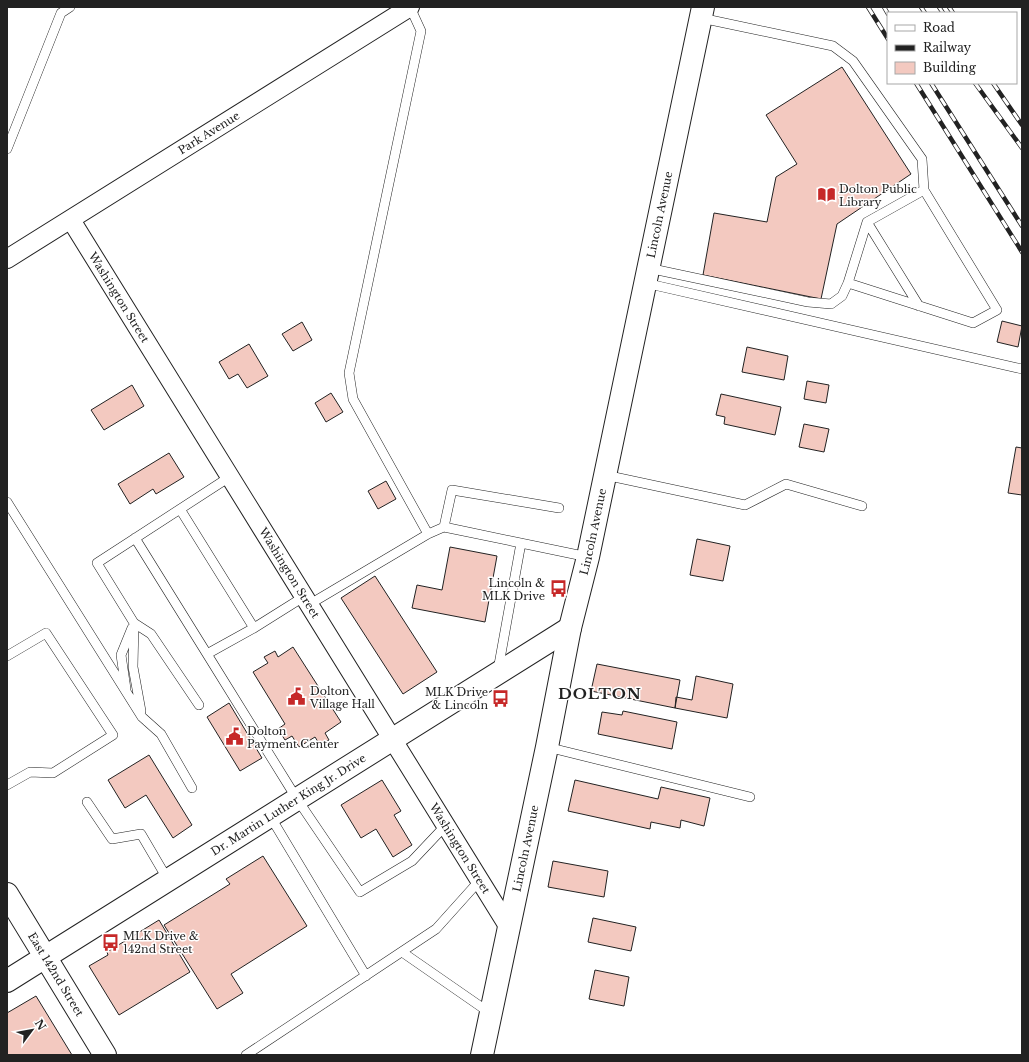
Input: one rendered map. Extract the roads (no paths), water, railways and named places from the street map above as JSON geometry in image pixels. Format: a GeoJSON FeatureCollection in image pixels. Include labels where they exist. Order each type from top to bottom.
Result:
{"type":"FeatureCollection","features":[{"type":"Feature","properties":{"kind":"street","name":"Park Avenue"},"geometry":{"type":"LineString","coordinates":[[7,259],[404,9]]}},
{"type":"Feature","properties":{"kind":"street","name":"Lincoln Avenue"},"geometry":{"type":"LineString","coordinates":[[482,1055],[547,747],[570,628],[588,557],[702,12]]}},
{"type":"Feature","properties":{"kind":"street","name":"Washington Street"},"geometry":{"type":"LineString","coordinates":[[71,220],[394,738],[508,926]]}},
{"type":"Feature","properties":{"kind":"street","name":"Dr. Martin Luther King Jr. Drive"},"geometry":{"type":"LineString","coordinates":[[7,981],[570,628]]}},
{"type":"Feature","properties":{"kind":"street","name":"East 142nd Street"},"geometry":{"type":"LineString","coordinates":[[7,894],[105,1055]]}},
{"type":"Feature","properties":{"kind":"lane"},"geometry":{"type":"LineString","coordinates":[[7,149],[61,13],[70,7]]}},
{"type":"Feature","properties":{"kind":"lane"},"geometry":{"type":"LineString","coordinates":[[404,9],[421,31],[349,373],[353,399],[428,534]]}},
{"type":"Feature","properties":{"kind":"lane"},"geometry":{"type":"LineString","coordinates":[[702,12],[833,46],[853,61],[922,159],[924,190],[997,310],[973,323],[848,283]]}},
{"type":"Feature","properties":{"kind":"lane"},"geometry":{"type":"LineString","coordinates":[[647,276],[794,300],[831,304],[842,296],[848,283],[867,222],[924,190]]}},
{"type":"Feature","properties":{"kind":"lane"},"geometry":{"type":"LineString","coordinates":[[867,222],[918,306]]}},
{"type":"Feature","properties":{"kind":"lane"},"geometry":{"type":"LineString","coordinates":[[647,276],[1022,369]]}},
{"type":"Feature","properties":{"kind":"lane"},"geometry":{"type":"LineString","coordinates":[[605,475],[745,505],[786,484],[862,506]]}},
{"type":"Feature","properties":{"kind":"lane"},"geometry":{"type":"LineString","coordinates":[[198,705],[151,634],[134,623],[96,563],[231,476]]}},
{"type":"Feature","properties":{"kind":"lane"},"geometry":{"type":"LineString","coordinates":[[444,527],[452,490],[559,508]]}},
{"type":"Feature","properties":{"kind":"lane"},"geometry":{"type":"LineString","coordinates":[[7,502],[126,693],[142,717],[161,734],[192,788]]}},
{"type":"Feature","properties":{"kind":"lane"},"geometry":{"type":"LineString","coordinates":[[180,509],[254,628]]}},
{"type":"Feature","properties":{"kind":"lane"},"geometry":{"type":"LineString","coordinates":[[207,654],[428,534],[444,527],[588,557]]}},
{"type":"Feature","properties":{"kind":"lane"},"geometry":{"type":"LineString","coordinates":[[134,538],[297,799],[360,892],[412,861],[446,825]]}},
{"type":"Feature","properties":{"kind":"lane"},"geometry":{"type":"LineString","coordinates":[[498,673],[521,543]]}},
{"type":"Feature","properties":{"kind":"lane"},"geometry":{"type":"LineString","coordinates":[[126,693],[121,655],[134,623]]}},
{"type":"Feature","properties":{"kind":"lane"},"geometry":{"type":"LineString","coordinates":[[134,623],[133,667],[142,717]]}},
{"type":"Feature","properties":{"kind":"lane"},"geometry":{"type":"LineString","coordinates":[[7,656],[46,633],[113,735],[53,773],[30,772],[7,785]]}},
{"type":"Feature","properties":{"kind":"lane"},"geometry":{"type":"LineString","coordinates":[[547,747],[750,797]]}},
{"type":"Feature","properties":{"kind":"lane"},"geometry":{"type":"LineString","coordinates":[[87,802],[112,839],[141,834],[168,880]]}},
{"type":"Feature","properties":{"kind":"lane"},"geometry":{"type":"LineString","coordinates":[[270,816],[366,976]]}},
{"type":"Feature","properties":{"kind":"lane"},"geometry":{"type":"LineString","coordinates":[[246,1055],[436,929],[480,880]]}},
{"type":"Feature","properties":{"kind":"lane"},"geometry":{"type":"LineString","coordinates":[[402,952],[490,1013]]}},
{"type":"Feature","properties":{"kind":"railway"},"geometry":{"type":"LineString","coordinates":[[868,7],[887,37]]}},
{"type":"Feature","properties":{"kind":"railway"},"geometry":{"type":"LineString","coordinates":[[884,7],[887,12]]}},
{"type":"Feature","properties":{"kind":"railway"},"geometry":{"type":"LineString","coordinates":[[921,7],[924,12]]}},
{"type":"Feature","properties":{"kind":"railway"},"geometry":{"type":"LineString","coordinates":[[939,7],[942,12]]}},
{"type":"Feature","properties":{"kind":"railway"},"geometry":{"type":"LineString","coordinates":[[949,7],[952,12]]}},
{"type":"Feature","properties":{"kind":"railway"},"geometry":{"type":"LineString","coordinates":[[917,84],[1022,252]]}},
{"type":"Feature","properties":{"kind":"railway"},"geometry":{"type":"LineString","coordinates":[[932,84],[1022,226]]}},
{"type":"Feature","properties":{"kind":"railway"},"geometry":{"type":"LineString","coordinates":[[976,84],[1022,148]]}},
{"type":"Feature","properties":{"kind":"railway"},"geometry":{"type":"LineString","coordinates":[[994,84],[1022,125]]}},
{"type":"Feature","properties":{"kind":"place","name":"Dolton Public Library"},"geometry":{"type":"Point","coordinates":[826,195]}},
{"type":"Feature","properties":{"kind":"place","name":"Lincoln & MLK Drive"},"geometry":{"type":"Point","coordinates":[558,589]}},
{"type":"Feature","properties":{"kind":"place","name":"Dolton Village Hall"},"geometry":{"type":"Point","coordinates":[297,697]}},
{"type":"Feature","properties":{"kind":"place","name":"MLK Drive & Lincoln"},"geometry":{"type":"Point","coordinates":[501,698]}},
{"type":"Feature","properties":{"kind":"place","name":"Dolton Payment Center"},"geometry":{"type":"Point","coordinates":[234,737]}},
{"type":"Feature","properties":{"kind":"place","name":"MLK Drive & 142nd Street"},"geometry":{"type":"Point","coordinates":[110,942]}},
{"type":"Feature","properties":{"kind":"district","name":"DOLTON"},"geometry":{"type":"Point","coordinates":[600,693]}}]}
